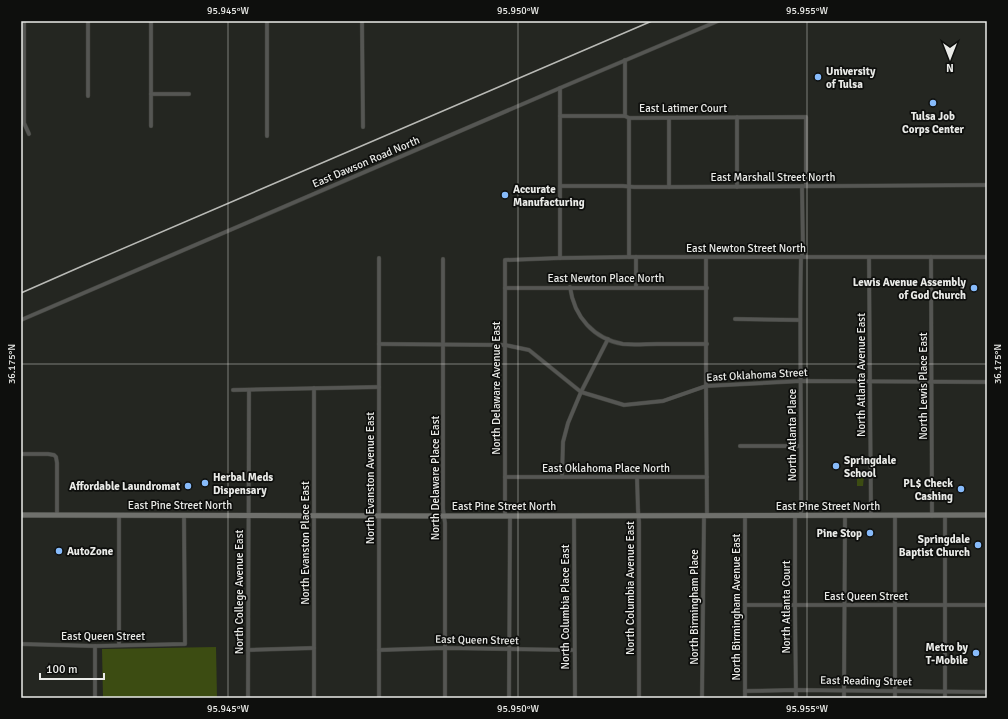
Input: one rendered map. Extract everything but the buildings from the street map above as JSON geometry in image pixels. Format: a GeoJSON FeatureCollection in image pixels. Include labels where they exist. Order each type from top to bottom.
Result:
{"type":"FeatureCollection","features":[{"type":"Feature","properties":{"kind":"main road","name":"East Pine Street North"},"geometry":{"type":"LineString","coordinates":[[21,515],[987,515]]}},
{"type":"Feature","properties":{"kind":"street"},"geometry":{"type":"LineString","coordinates":[[24,21],[24,123],[28,134]]}},
{"type":"Feature","properties":{"kind":"street"},"geometry":{"type":"LineString","coordinates":[[88,21],[88,96]]}},
{"type":"Feature","properties":{"kind":"street"},"geometry":{"type":"LineString","coordinates":[[151,21],[151,126]]}},
{"type":"Feature","properties":{"kind":"street"},"geometry":{"type":"LineString","coordinates":[[267,21],[267,136]]}},
{"type":"Feature","properties":{"kind":"street"},"geometry":{"type":"LineString","coordinates":[[362,21],[363,127]]}},
{"type":"Feature","properties":{"kind":"street","name":"East Dawson Road North"},"geometry":{"type":"LineString","coordinates":[[21,320],[718,21]]}},
{"type":"Feature","properties":{"kind":"street"},"geometry":{"type":"LineString","coordinates":[[625,60],[629,186],[629,257]]}},
{"type":"Feature","properties":{"kind":"street"},"geometry":{"type":"LineString","coordinates":[[560,88],[560,258]]}},
{"type":"Feature","properties":{"kind":"street"},"geometry":{"type":"LineString","coordinates":[[151,94],[189,94]]}},
{"type":"Feature","properties":{"kind":"street","name":"East Latimer Court"},"geometry":{"type":"LineString","coordinates":[[560,116],[669,118],[806,117]]}},
{"type":"Feature","properties":{"kind":"street"},"geometry":{"type":"LineString","coordinates":[[737,117],[737,187]]}},
{"type":"Feature","properties":{"kind":"street","name":"North Atlanta Place"},"geometry":{"type":"LineString","coordinates":[[798,516],[801,446],[801,258],[803,251],[806,117]]}},
{"type":"Feature","properties":{"kind":"street"},"geometry":{"type":"LineString","coordinates":[[669,118],[669,187]]}},
{"type":"Feature","properties":{"kind":"street","name":"East Marshall Street North"},"geometry":{"type":"LineString","coordinates":[[560,186],[737,187],[987,185]]}},
{"type":"Feature","properties":{"kind":"street","name":"East Newton Street North"},"geometry":{"type":"LineString","coordinates":[[505,260],[629,257],[987,257]]}},
{"type":"Feature","properties":{"kind":"street"},"geometry":{"type":"LineString","coordinates":[[636,257],[636,287]]}},
{"type":"Feature","properties":{"kind":"street","name":"North Birmingham Place"},"geometry":{"type":"LineString","coordinates":[[702,698],[707,477],[706,257]]}},
{"type":"Feature","properties":{"kind":"street","name":"North Lewis Place East"},"geometry":{"type":"LineString","coordinates":[[931,257],[932,516]]}},
{"type":"Feature","properties":{"kind":"street","name":"North Evanston Avenue East"},"geometry":{"type":"LineString","coordinates":[[379,258],[379,698]]}},
{"type":"Feature","properties":{"kind":"street","name":"North Atlanta Avenue East"},"geometry":{"type":"LineString","coordinates":[[869,258],[871,516]]}},
{"type":"Feature","properties":{"kind":"street","name":"North Delaware Place East"},"geometry":{"type":"LineString","coordinates":[[443,259],[445,698]]}},
{"type":"Feature","properties":{"kind":"street","name":"North Delaware Avenue East"},"geometry":{"type":"LineString","coordinates":[[505,260],[505,477],[507,516],[509,698]]}},
{"type":"Feature","properties":{"kind":"street"},"geometry":{"type":"LineString","coordinates":[[570,287],[572,298],[579,315],[595,332],[608,339],[625,344],[707,344]]}},
{"type":"Feature","properties":{"kind":"street","name":"East Newton Place North"},"geometry":{"type":"LineString","coordinates":[[505,288],[706,288]]}},
{"type":"Feature","properties":{"kind":"street"},"geometry":{"type":"LineString","coordinates":[[735,319],[800,320]]}},
{"type":"Feature","properties":{"kind":"street"},"geometry":{"type":"LineString","coordinates":[[562,477],[564,434],[581,392],[608,339]]}},
{"type":"Feature","properties":{"kind":"street","name":"East Oklahoma Street"},"geometry":{"type":"LineString","coordinates":[[379,344],[505,345],[529,350],[581,392],[624,405],[663,400],[706,386],[801,381],[987,382]]}},
{"type":"Feature","properties":{"kind":"street"},"geometry":{"type":"LineString","coordinates":[[233,390],[379,387]]}},
{"type":"Feature","properties":{"kind":"street","name":"North Evanston Place East"},"geometry":{"type":"LineString","coordinates":[[314,388],[314,698]]}},
{"type":"Feature","properties":{"kind":"street","name":"North College Avenue East"},"geometry":{"type":"LineString","coordinates":[[248,698],[249,390]]}},
{"type":"Feature","properties":{"kind":"street"},"geometry":{"type":"LineString","coordinates":[[740,446],[801,446]]}},
{"type":"Feature","properties":{"kind":"street"},"geometry":{"type":"LineString","coordinates":[[21,454],[48,454],[56,457],[57,515]]}},
{"type":"Feature","properties":{"kind":"street","name":"East Oklahoma Place North"},"geometry":{"type":"LineString","coordinates":[[505,477],[707,477]]}},
{"type":"Feature","properties":{"kind":"street","name":"North Columbia Avenue East"},"geometry":{"type":"LineString","coordinates":[[637,477],[639,522],[639,698]]}},
{"type":"Feature","properties":{"kind":"street"},"geometry":{"type":"LineString","coordinates":[[119,515],[119,645]]}},
{"type":"Feature","properties":{"kind":"street","name":"East Queen Street"},"geometry":{"type":"LineString","coordinates":[[21,644],[96,646],[185,644],[184,515]]}},
{"type":"Feature","properties":{"kind":"street"},"geometry":{"type":"LineString","coordinates":[[945,515],[945,698]]}},
{"type":"Feature","properties":{"kind":"street","name":"North Columbia Place East"},"geometry":{"type":"LineString","coordinates":[[574,516],[574,698]]}},
{"type":"Feature","properties":{"kind":"street","name":"North Birmingham Avenue East"},"geometry":{"type":"LineString","coordinates":[[745,516],[745,698]]}},
{"type":"Feature","properties":{"kind":"street","name":"North Atlanta Court"},"geometry":{"type":"LineString","coordinates":[[796,698],[794,605],[798,516]]}},
{"type":"Feature","properties":{"kind":"street"},"geometry":{"type":"LineString","coordinates":[[844,698],[845,516]]}},
{"type":"Feature","properties":{"kind":"street"},"geometry":{"type":"LineString","coordinates":[[895,516],[895,698]]}},
{"type":"Feature","properties":{"kind":"street","name":"East Queen Street"},"geometry":{"type":"LineString","coordinates":[[745,605],[987,605]]}},
{"type":"Feature","properties":{"kind":"street"},"geometry":{"type":"LineString","coordinates":[[95,698],[96,646]]}},
{"type":"Feature","properties":{"kind":"street"},"geometry":{"type":"LineString","coordinates":[[248,650],[314,648]]}},
{"type":"Feature","properties":{"kind":"street","name":"East Queen Street"},"geometry":{"type":"LineString","coordinates":[[379,650],[445,648],[574,650]]}},
{"type":"Feature","properties":{"kind":"street","name":"East Reading Street"},"geometry":{"type":"LineString","coordinates":[[745,690],[895,690],[987,692]]}},
{"type":"Feature","properties":{"kind":"green space"},"geometry":{"type":"Polygon","coordinates":[[[857,476],[864,476],[863,486],[857,486],[857,476]]]}},
{"type":"Feature","properties":{"kind":"green space"},"geometry":{"type":"Polygon","coordinates":[[[216,647],[217,698],[103,698],[102,649],[216,647]]]}},
{"type":"Feature","properties":{"kind":"railway"},"geometry":{"type":"LineString","coordinates":[[21,293],[652,21]]}},
{"type":"Feature","properties":{"kind":"place","name":"University of Tulsa"},"geometry":{"type":"Point","coordinates":[818,77]}},
{"type":"Feature","properties":{"kind":"place","name":"Tulsa Job Corps Center"},"geometry":{"type":"Point","coordinates":[933,103]}},
{"type":"Feature","properties":{"kind":"place","name":"Accurate Manufacturing"},"geometry":{"type":"Point","coordinates":[505,195]}},
{"type":"Feature","properties":{"kind":"place","name":"Lewis Avenue Assembly of God Church"},"geometry":{"type":"Point","coordinates":[974,288]}},
{"type":"Feature","properties":{"kind":"place","name":"Springdale School"},"geometry":{"type":"Point","coordinates":[836,466]}},
{"type":"Feature","properties":{"kind":"place","name":"Herbal Meds Dispensary"},"geometry":{"type":"Point","coordinates":[205,483]}},
{"type":"Feature","properties":{"kind":"place","name":"Affordable Laundromat"},"geometry":{"type":"Point","coordinates":[188,486]}},
{"type":"Feature","properties":{"kind":"place","name":"PL$ Check Cashing"},"geometry":{"type":"Point","coordinates":[961,489]}},
{"type":"Feature","properties":{"kind":"place","name":"Pine Stop"},"geometry":{"type":"Point","coordinates":[870,533]}},
{"type":"Feature","properties":{"kind":"place","name":"Springdale Baptist Church"},"geometry":{"type":"Point","coordinates":[978,545]}},
{"type":"Feature","properties":{"kind":"place","name":"AutoZone"},"geometry":{"type":"Point","coordinates":[59,551]}},
{"type":"Feature","properties":{"kind":"place","name":"Metro by T-Mobile"},"geometry":{"type":"Point","coordinates":[976,653]}}]}
